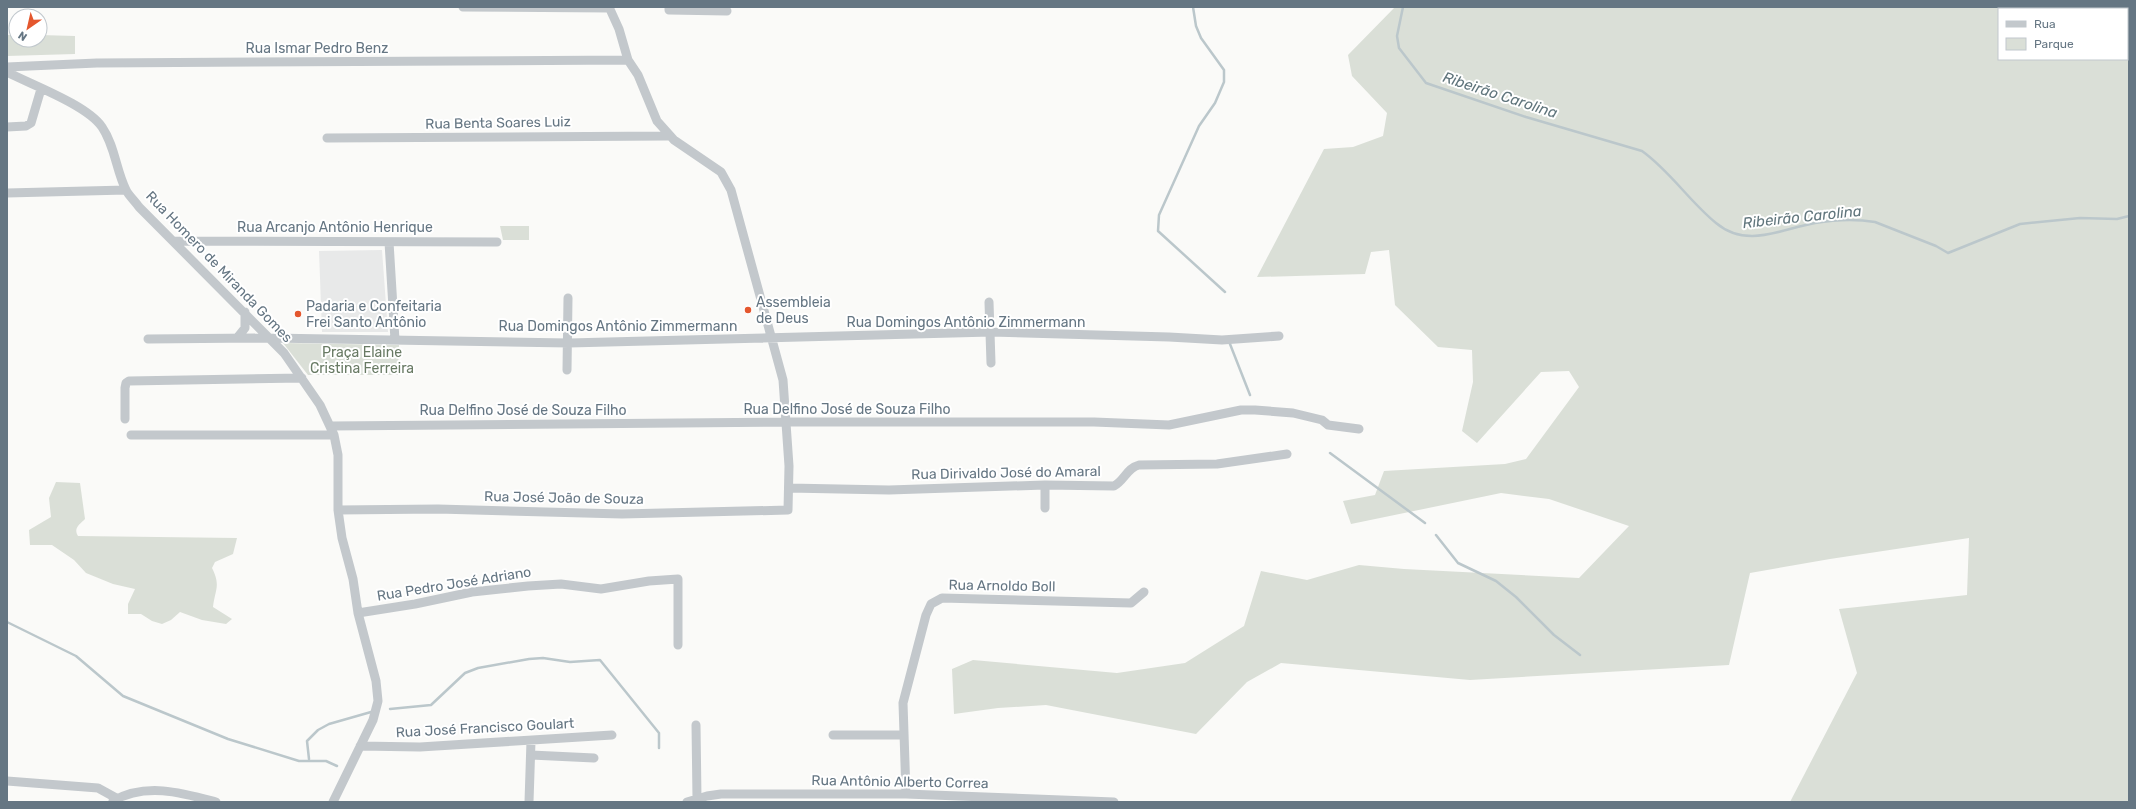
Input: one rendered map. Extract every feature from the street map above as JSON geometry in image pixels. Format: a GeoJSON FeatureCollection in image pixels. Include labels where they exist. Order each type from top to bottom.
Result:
{"type":"FeatureCollection","features":[{"type":"Feature","properties":{"kind":"street"},"geometry":{"type":"LineString","coordinates":[[463,7],[610,8],[619,29],[628,60],[638,75],[657,121],[668,136],[714,166],[721,172],[728,183],[782,373],[787,422],[789,488]]}},
{"type":"Feature","properties":{"kind":"street"},"geometry":{"type":"LineString","coordinates":[[669,7],[669,10],[727,11]]}},
{"type":"Feature","properties":{"kind":"street","name":"Rua Ismar Pedro Benz"},"geometry":{"type":"LineString","coordinates":[[7,67],[105,63],[628,60]]}},
{"type":"Feature","properties":{"kind":"street","name":"Rua Homero de Miranda Gomes"},"geometry":{"type":"LineString","coordinates":[[7,72],[69,102],[93,118],[102,127],[115,153],[126,190],[139,207],[270,338],[302,378],[331,426],[334,435],[339,467],[338,510],[342,538],[353,579],[358,612],[376,681],[378,701],[373,720],[333,802]]}},
{"type":"Feature","properties":{"kind":"street"},"geometry":{"type":"LineString","coordinates":[[7,127],[26,126],[31,123],[41,89]]}},
{"type":"Feature","properties":{"kind":"street","name":"Rua Benta Soares Luiz"},"geometry":{"type":"LineString","coordinates":[[327,138],[668,136]]}},
{"type":"Feature","properties":{"kind":"street"},"geometry":{"type":"LineString","coordinates":[[7,193],[126,190]]}},
{"type":"Feature","properties":{"kind":"street","name":"Rua Arcanjo Antônio Henrique"},"geometry":{"type":"LineString","coordinates":[[174,241],[497,242]]}},
{"type":"Feature","properties":{"kind":"street"},"geometry":{"type":"LineString","coordinates":[[388,242],[394,340]]}},
{"type":"Feature","properties":{"kind":"street"},"geometry":{"type":"LineString","coordinates":[[567,370],[569,343],[568,298]]}},
{"type":"Feature","properties":{"kind":"street"},"geometry":{"type":"LineString","coordinates":[[989,302],[991,363]]}},
{"type":"Feature","properties":{"kind":"street"},"geometry":{"type":"LineString","coordinates":[[237,338],[245,328],[245,312]]}},
{"type":"Feature","properties":{"kind":"street","name":"Rua Domingos Antônio Zimmermann"},"geometry":{"type":"LineString","coordinates":[[148,339],[270,338],[569,343],[991,332],[1222,340],[1280,336]]}},
{"type":"Feature","properties":{"kind":"street"},"geometry":{"type":"LineString","coordinates":[[125,418],[125,388],[126,383],[129,380],[302,378]]}},
{"type":"Feature","properties":{"kind":"street","name":"Rua Delfino José de Souza Filho"},"geometry":{"type":"LineString","coordinates":[[331,426],[787,422],[1094,422],[1169,425],[1242,410],[1255,410],[1293,413],[1322,420],[1328,425],[1359,429]]}},
{"type":"Feature","properties":{"kind":"street"},"geometry":{"type":"LineString","coordinates":[[131,435],[334,435]]}},
{"type":"Feature","properties":{"kind":"street","name":"Rua Dirivaldo José do Amaral"},"geometry":{"type":"LineString","coordinates":[[789,488],[884,490],[1045,485],[1114,486],[1131,468],[1138,465],[1217,464],[1287,454]]}},
{"type":"Feature","properties":{"kind":"street"},"geometry":{"type":"LineString","coordinates":[[1045,485],[1045,508]]}},
{"type":"Feature","properties":{"kind":"street","name":"Rua José João de Souza"},"geometry":{"type":"LineString","coordinates":[[338,510],[438,509],[622,514],[788,510],[789,488]]}},
{"type":"Feature","properties":{"kind":"street","name":"Rua Pedro José Adriano"},"geometry":{"type":"LineString","coordinates":[[358,612],[415,604],[472,592],[528,586],[561,584],[601,589],[649,581],[678,579],[678,645]]}},
{"type":"Feature","properties":{"kind":"street","name":"Rua Arnoldo Boll"},"geometry":{"type":"LineString","coordinates":[[906,794],[903,702],[926,615],[931,604],[942,598],[1131,603],[1144,592]]}},
{"type":"Feature","properties":{"kind":"street"},"geometry":{"type":"LineString","coordinates":[[696,725],[697,798]]}},
{"type":"Feature","properties":{"kind":"street","name":"Rua José Francisco Goulart"},"geometry":{"type":"LineString","coordinates":[[360,746],[420,747],[612,735]]}},
{"type":"Feature","properties":{"kind":"street"},"geometry":{"type":"LineString","coordinates":[[833,735],[903,735]]}},
{"type":"Feature","properties":{"kind":"street"},"geometry":{"type":"LineString","coordinates":[[529,802],[531,740]]}},
{"type":"Feature","properties":{"kind":"street"},"geometry":{"type":"LineString","coordinates":[[531,755],[594,758]]}},
{"type":"Feature","properties":{"kind":"street"},"geometry":{"type":"LineString","coordinates":[[7,781],[98,788],[115,800],[141,792],[163,791],[186,794],[216,802]]}},
{"type":"Feature","properties":{"kind":"street","name":"Rua Antônio Alberto Correa"},"geometry":{"type":"LineString","coordinates":[[687,802],[697,798],[721,794],[906,794],[1114,802]]}},
{"type":"Feature","properties":{"kind":"shaded area"},"geometry":{"type":"Polygon","coordinates":[[[382,250],[388,332],[322,332],[319,251],[382,250]]]}},
{"type":"Feature","properties":{"kind":"green space"},"geometry":{"type":"Polygon","coordinates":[[[1395,7],[2129,7],[2129,802],[1790,802],[1857,673],[1839,609],[1967,595],[1969,538],[1750,573],[1729,665],[1470,680],[1281,663],[1247,682],[1196,734],[1046,705],[998,708],[954,714],[952,669],[973,660],[1117,673],[1185,663],[1244,626],[1261,571],[1307,580],[1359,565],[1404,569],[1579,578],[1629,526],[1549,499],[1501,493],[1351,524],[1343,501],[1375,495],[1384,471],[1505,464],[1526,459],[1579,387],[1569,371],[1541,372],[1477,443],[1462,431],[1473,382],[1472,350],[1438,347],[1395,305],[1389,250],[1371,252],[1365,274],[1257,277],[1324,149],[1353,147],[1383,136],[1387,113],[1352,76],[1348,55],[1395,7]]]}},
{"type":"Feature","properties":{"kind":"green space"},"geometry":{"type":"Polygon","coordinates":[[[7,35],[8,48],[48,48],[48,35],[75,36],[75,54],[7,56],[7,35]]]}},
{"type":"Feature","properties":{"kind":"green space"},"geometry":{"type":"Polygon","coordinates":[[[500,226],[529,226],[529,240],[503,240],[500,226]]]}},
{"type":"Feature","properties":{"kind":"green space","name":"Praça Elaine Cristina Ferreira"},"geometry":{"type":"Polygon","coordinates":[[[283,343],[399,345],[398,375],[308,375],[283,343]]]}},
{"type":"Feature","properties":{"kind":"green space"},"geometry":{"type":"Polygon","coordinates":[[[56,482],[80,483],[85,519],[77,528],[76,531],[78,536],[237,538],[233,554],[215,562],[212,568],[217,584],[213,607],[232,619],[226,624],[202,620],[180,612],[171,620],[162,624],[152,621],[141,614],[128,614],[128,604],[135,589],[113,584],[86,573],[74,560],[52,545],[30,545],[29,530],[51,517],[49,498],[56,482]]]}},
{"type":"Feature","properties":{"kind":"waterway"},"geometry":{"type":"LineString","coordinates":[[1193,7],[1196,26],[1201,38],[1224,70],[1224,82],[1215,103],[1199,126],[1159,215],[1158,231],[1225,292]]}},
{"type":"Feature","properties":{"kind":"waterway","name":"Ribeirão Carolina"},"geometry":{"type":"LineString","coordinates":[[1403,7],[1397,36],[1399,48],[1426,83],[1526,117],[1642,151],[1662,168],[1716,223],[1728,231],[1740,235],[1764,235],[1829,221],[1868,221],[1875,222],[1936,246],[1948,253],[2020,224],[2080,218],[2117,219],[2129,216]]}},
{"type":"Feature","properties":{"kind":"waterway"},"geometry":{"type":"LineString","coordinates":[[1230,344],[1250,395]]}},
{"type":"Feature","properties":{"kind":"waterway"},"geometry":{"type":"LineString","coordinates":[[1330,453],[1425,523]]}},
{"type":"Feature","properties":{"kind":"waterway"},"geometry":{"type":"LineString","coordinates":[[1436,535],[1458,563],[1496,581],[1516,597],[1554,635],[1580,655]]}},
{"type":"Feature","properties":{"kind":"waterway"},"geometry":{"type":"LineString","coordinates":[[7,622],[76,656],[123,696],[228,739],[299,761],[326,761],[337,766]]}},
{"type":"Feature","properties":{"kind":"waterway"},"geometry":{"type":"LineString","coordinates":[[390,709],[431,705],[465,673],[478,668],[543,658],[570,662],[600,660],[659,733],[659,748]]}},
{"type":"Feature","properties":{"kind":"waterway"},"geometry":{"type":"LineString","coordinates":[[309,759],[307,741],[318,730],[329,724],[371,712]]}},
{"type":"Feature","properties":{"kind":"place","name":"Assembleia de Deus"},"geometry":{"type":"Point","coordinates":[748,310]}},
{"type":"Feature","properties":{"kind":"place","name":"Padaria e Confeitaria Frei Santo Antônio"},"geometry":{"type":"Point","coordinates":[298,314]}}]}
